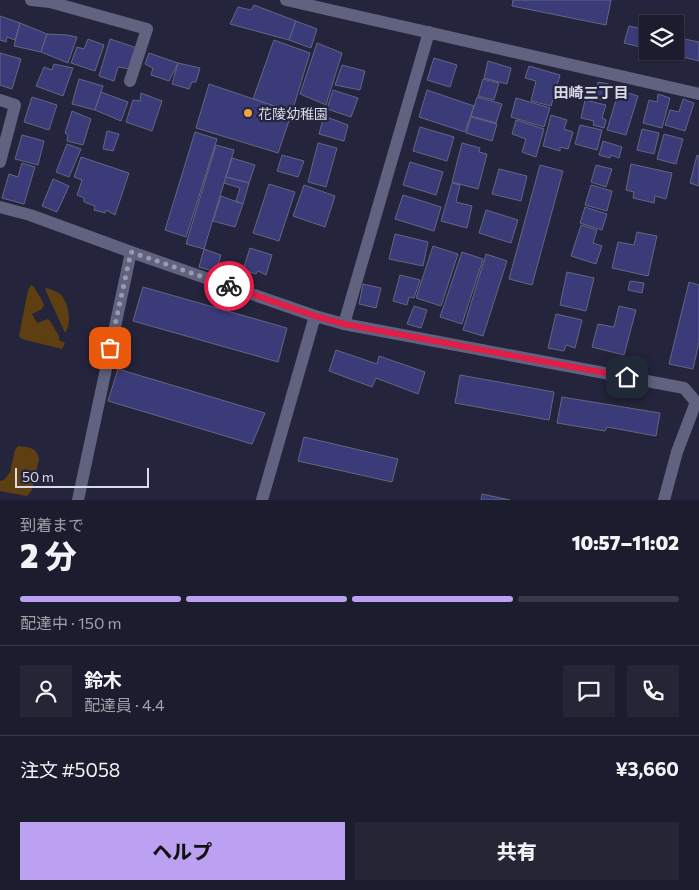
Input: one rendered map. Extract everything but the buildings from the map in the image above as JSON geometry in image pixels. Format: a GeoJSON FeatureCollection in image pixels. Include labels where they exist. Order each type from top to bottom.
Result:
{"type":"FeatureCollection","features":[{"type":"Feature","properties":{"kind":"street"},"geometry":{"type":"LineString","coordinates":[[31,0],[50,2],[147,29],[130,81]]}},
{"type":"Feature","properties":{"kind":"street"},"geometry":{"type":"LineString","coordinates":[[286,0],[699,94]]}},
{"type":"Feature","properties":{"kind":"street"},"geometry":{"type":"LineString","coordinates":[[344,324],[429,32]]}},
{"type":"Feature","properties":{"kind":"street"},"geometry":{"type":"LineString","coordinates":[[0,100],[15,105],[0,162]]}},
{"type":"Feature","properties":{"kind":"street"},"geometry":{"type":"LineString","coordinates":[[0,207],[30,215],[315,316],[344,324],[684,388],[698,403],[677,452],[664,500]]}},
{"type":"Feature","properties":{"kind":"street"},"geometry":{"type":"LineString","coordinates":[[78,500],[131,252]]}},
{"type":"Feature","properties":{"kind":"street"},"geometry":{"type":"LineString","coordinates":[[262,500],[315,316]]}},
{"type":"Feature","properties":{"kind":"shaded area"},"geometry":{"type":"Polygon","coordinates":[[[31,285],[44,304],[42,309],[32,314],[37,323],[48,319],[50,321],[59,336],[59,340],[65,343],[62,349],[22,339],[19,336],[28,290],[31,285]]]}},
{"type":"Feature","properties":{"kind":"shaded area"},"geometry":{"type":"Polygon","coordinates":[[[47,288],[61,295],[66,304],[69,320],[65,333],[45,289],[47,288]]]}},
{"type":"Feature","properties":{"kind":"shaded area"},"geometry":{"type":"Polygon","coordinates":[[[18,446],[34,450],[39,459],[32,490],[27,496],[0,491],[0,481],[4,480],[10,472],[15,450],[18,446]]]}},
{"type":"Feature","properties":{"kind":"way so far"},"geometry":{"type":"LineString","coordinates":[[110,348],[131,252],[229,286]]}},
{"type":"Feature","properties":{"kind":"place","name":"花陵幼稚園"},"geometry":{"type":"Point","coordinates":[248,113]}},
{"type":"Feature","properties":{"kind":"district","name":"田崎三丁目"},"geometry":{"type":"Point","coordinates":[591,92]}},
{"type":"Feature","properties":{"kind":"route"},"geometry":{"type":"LineString","coordinates":[[229,286],[315,316],[344,324],[627,377]]}}]}
